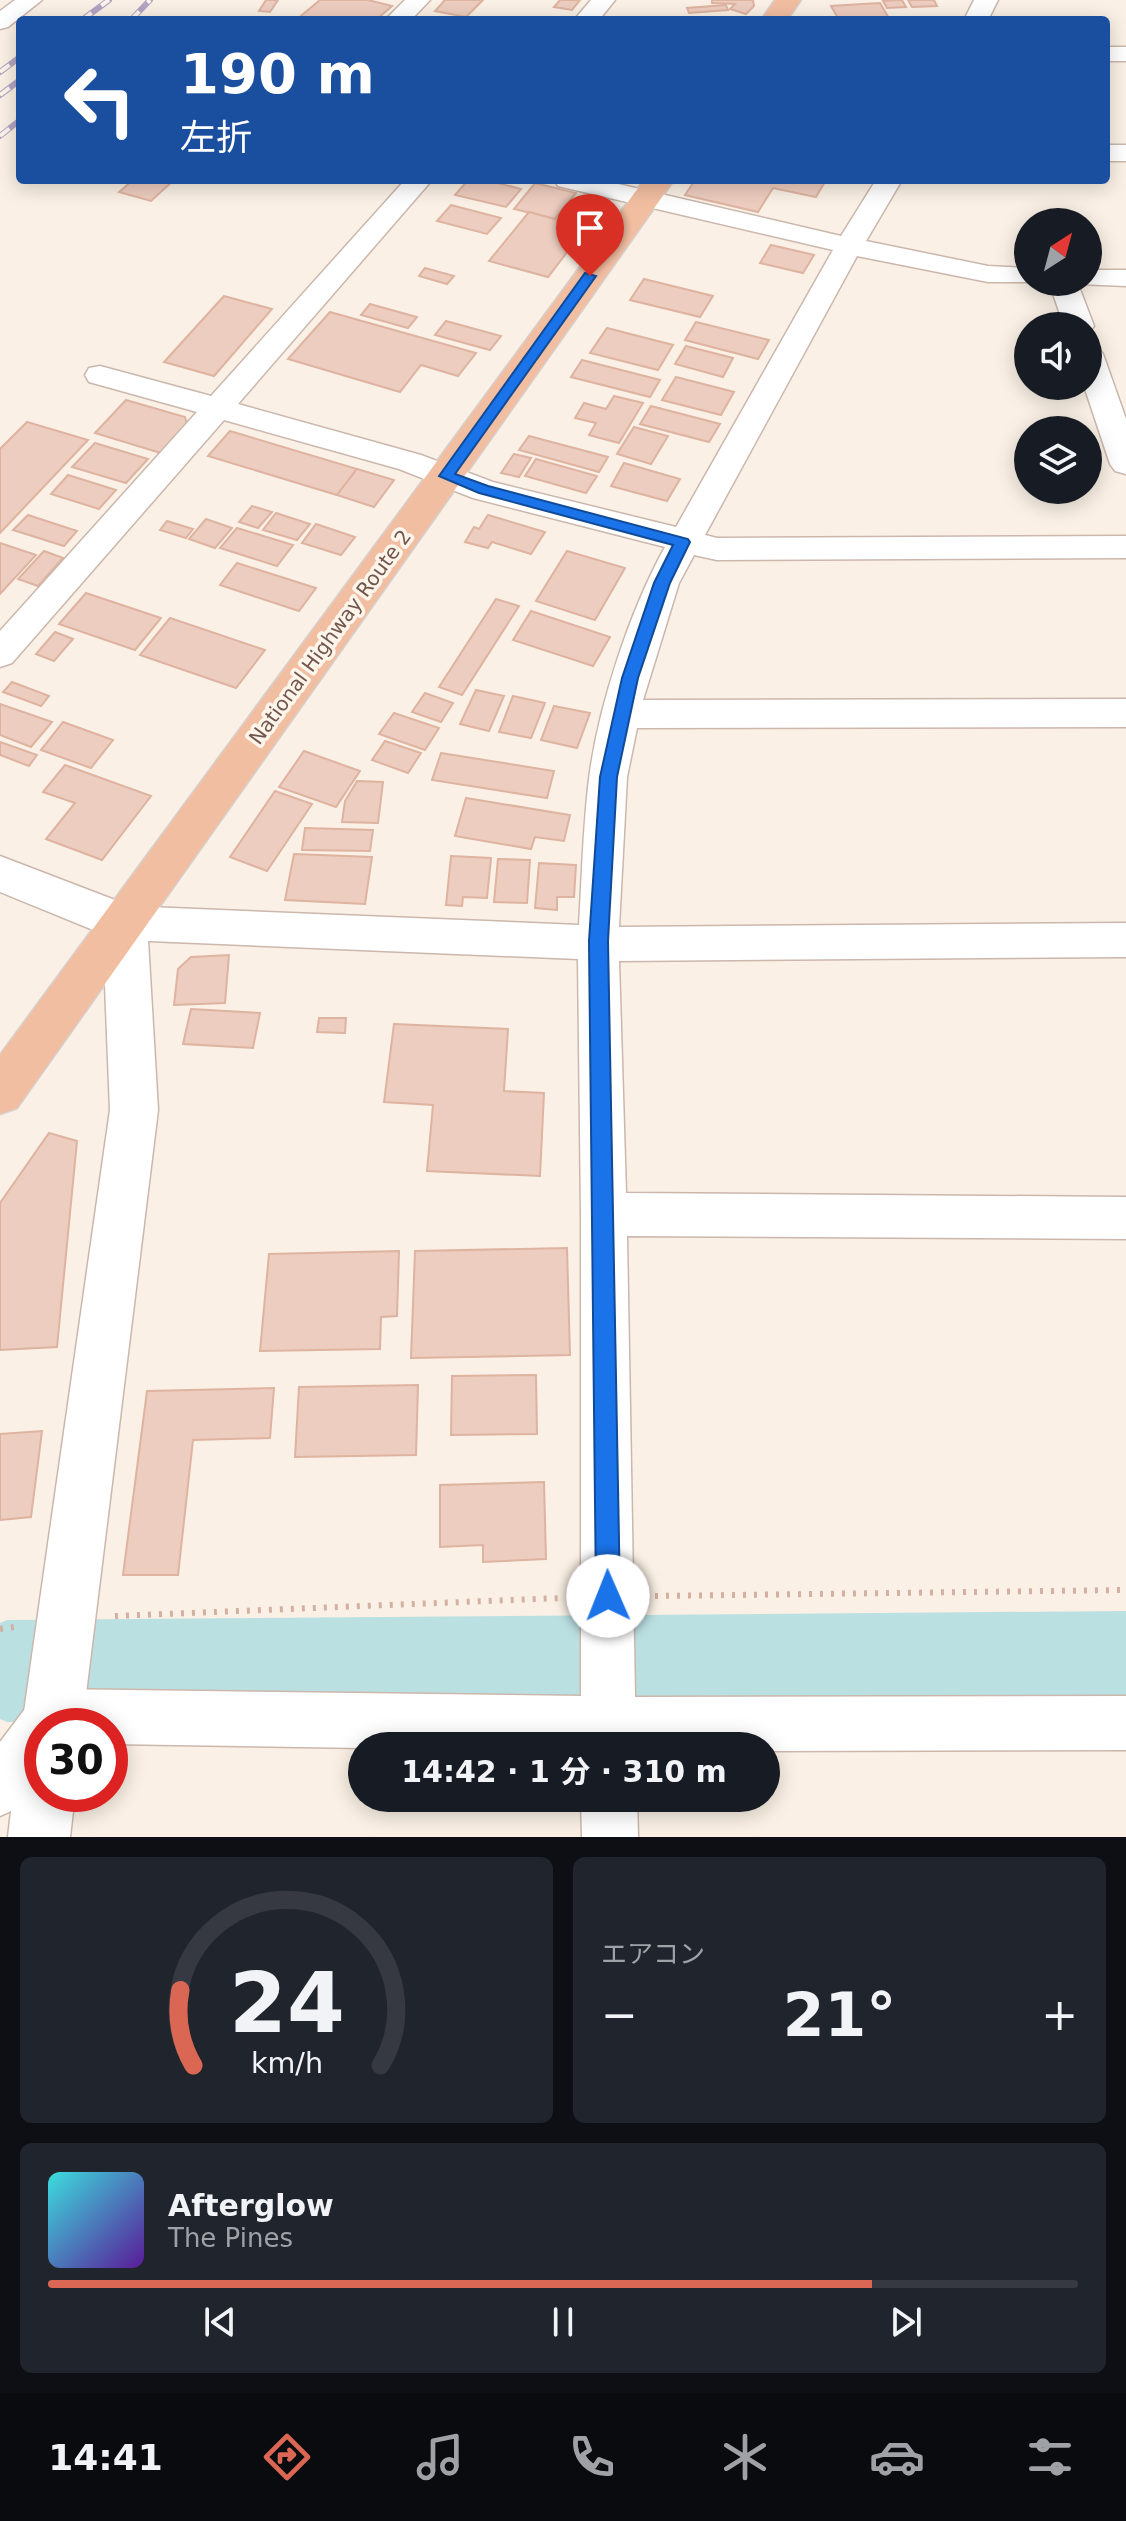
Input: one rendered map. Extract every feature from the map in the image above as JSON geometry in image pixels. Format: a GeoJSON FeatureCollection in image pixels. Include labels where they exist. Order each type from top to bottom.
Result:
{"type":"FeatureCollection","features":[{"type":"Feature","properties":{"kind":"highway","name":"National Highway Route 2"},"geometry":{"type":"LineString","coordinates":[[0,1093],[652,189]]}},
{"type":"Feature","properties":{"kind":"street"},"geometry":{"type":"LineString","coordinates":[[0,22],[30,0]]}},
{"type":"Feature","properties":{"kind":"street"},"geometry":{"type":"LineString","coordinates":[[401,16],[418,0]]}},
{"type":"Feature","properties":{"kind":"street"},"geometry":{"type":"LineString","coordinates":[[589,16],[603,0]]}},
{"type":"Feature","properties":{"kind":"street"},"geometry":{"type":"LineString","coordinates":[[0,654],[416,184]]}},
{"type":"Feature","properties":{"kind":"street"},"geometry":{"type":"LineString","coordinates":[[605,184],[652,189],[849,246],[988,274],[1014,275]]}},
{"type":"Feature","properties":{"kind":"street"},"geometry":{"type":"LineString","coordinates":[[607,1728],[604,1214],[598,941],[608,777],[630,678],[662,583],[682,542],[887,184]]}},
{"type":"Feature","properties":{"kind":"street"},"geometry":{"type":"LineString","coordinates":[[1102,278],[1126,278]]}},
{"type":"Feature","properties":{"kind":"street"},"geometry":{"type":"LineString","coordinates":[[100,375],[410,462],[484,490],[717,549],[1126,547]]}},
{"type":"Feature","properties":{"kind":"street"},"geometry":{"type":"LineString","coordinates":[[1102,395],[1126,464]]}},
{"type":"Feature","properties":{"kind":"street"},"geometry":{"type":"LineString","coordinates":[[622,714],[1126,713]]}},
{"type":"Feature","properties":{"kind":"street"},"geometry":{"type":"LineString","coordinates":[[0,874],[125,923],[649,945],[1126,940]]}},
{"type":"Feature","properties":{"kind":"street"},"geometry":{"type":"LineString","coordinates":[[51,1708],[65,1628],[134,1110],[125,923]]}},
{"type":"Feature","properties":{"kind":"street"},"geometry":{"type":"LineString","coordinates":[[604,1214],[1126,1218]]}},
{"type":"Feature","properties":{"kind":"street"},"geometry":{"type":"LineString","coordinates":[[128,1722],[607,1728],[1126,1723]]}},
{"type":"Feature","properties":{"kind":"street"},"geometry":{"type":"LineString","coordinates":[[0,1788],[24,1755]]}},
{"type":"Feature","properties":{"kind":"street"},"geometry":{"type":"LineString","coordinates":[[39,1837],[42,1812]]}},
{"type":"Feature","properties":{"kind":"street"},"geometry":{"type":"LineString","coordinates":[[609,1812],[610,1837]]}},
{"type":"Feature","properties":{"kind":"building"},"geometry":{"type":"Polygon","coordinates":[[[266,0],[278,0],[270,12],[259,11],[266,0]]]}},
{"type":"Feature","properties":{"kind":"building"},"geometry":{"type":"Polygon","coordinates":[[[320,0],[368,0],[392,6],[381,16],[301,16],[320,0]]]}},
{"type":"Feature","properties":{"kind":"building"},"geometry":{"type":"Polygon","coordinates":[[[445,0],[483,0],[467,16],[435,11],[445,0]]]}},
{"type":"Feature","properties":{"kind":"building"},"geometry":{"type":"Polygon","coordinates":[[[560,0],[580,0],[572,10],[554,7],[560,0]]]}},
{"type":"Feature","properties":{"kind":"building"},"geometry":{"type":"Polygon","coordinates":[[[712,0],[753,0],[754,6],[746,14],[730,9],[735,4],[712,3],[712,0]]]}},
{"type":"Feature","properties":{"kind":"building"},"geometry":{"type":"Polygon","coordinates":[[[902,0],[906,7],[887,8],[883,1],[902,0]]]}},
{"type":"Feature","properties":{"kind":"building"},"geometry":{"type":"Polygon","coordinates":[[[908,0],[934,0],[937,6],[912,7],[908,0]]]}},
{"type":"Feature","properties":{"kind":"building"},"geometry":{"type":"Polygon","coordinates":[[[880,3],[888,16],[837,16],[831,6],[880,3]]]}},
{"type":"Feature","properties":{"kind":"building"},"geometry":{"type":"Polygon","coordinates":[[[726,5],[728,10],[689,13],[687,8],[726,5]]]}},
{"type":"Feature","properties":{"kind":"building"},"geometry":{"type":"Polygon","coordinates":[[[128,184],[170,184],[151,201],[119,192],[128,184]]]}},
{"type":"Feature","properties":{"kind":"building"},"geometry":{"type":"Polygon","coordinates":[[[465,184],[502,184],[521,189],[506,207],[455,195],[465,184]]]}},
{"type":"Feature","properties":{"kind":"building"},"geometry":{"type":"Polygon","coordinates":[[[534,184],[576,193],[555,219],[514,209],[534,184]]]}},
{"type":"Feature","properties":{"kind":"building"},"geometry":{"type":"Polygon","coordinates":[[[692,184],[824,184],[816,197],[773,188],[758,212],[685,195],[692,184]]]}},
{"type":"Feature","properties":{"kind":"building"},"geometry":{"type":"Polygon","coordinates":[[[567,204],[598,212],[548,277],[489,261],[529,212],[555,219],[567,204]]]}},
{"type":"Feature","properties":{"kind":"building"},"geometry":{"type":"Polygon","coordinates":[[[451,205],[501,218],[487,234],[437,221],[451,205]]]}},
{"type":"Feature","properties":{"kind":"building"},"geometry":{"type":"Polygon","coordinates":[[[771,245],[814,255],[803,273],[760,263],[771,245]]]}},
{"type":"Feature","properties":{"kind":"building"},"geometry":{"type":"Polygon","coordinates":[[[425,268],[454,276],[447,284],[419,276],[425,268]]]}},
{"type":"Feature","properties":{"kind":"building"},"geometry":{"type":"Polygon","coordinates":[[[644,279],[713,296],[700,317],[630,300],[644,279]]]}},
{"type":"Feature","properties":{"kind":"building"},"geometry":{"type":"Polygon","coordinates":[[[224,296],[272,309],[214,376],[164,362],[224,296]]]}},
{"type":"Feature","properties":{"kind":"building"},"geometry":{"type":"Polygon","coordinates":[[[370,304],[417,317],[408,328],[361,315],[370,304]]]}},
{"type":"Feature","properties":{"kind":"building"},"geometry":{"type":"Polygon","coordinates":[[[330,312],[476,353],[458,376],[421,365],[400,392],[288,359],[330,312]]]}},
{"type":"Feature","properties":{"kind":"building"},"geometry":{"type":"Polygon","coordinates":[[[446,321],[501,336],[490,350],[435,335],[446,321]]]}},
{"type":"Feature","properties":{"kind":"building"},"geometry":{"type":"Polygon","coordinates":[[[696,322],[769,340],[758,359],[685,340],[696,322]]]}},
{"type":"Feature","properties":{"kind":"building"},"geometry":{"type":"Polygon","coordinates":[[[607,328],[673,345],[658,370],[590,353],[607,328]]]}},
{"type":"Feature","properties":{"kind":"building"},"geometry":{"type":"Polygon","coordinates":[[[686,346],[733,358],[723,377],[675,364],[686,346]]]}},
{"type":"Feature","properties":{"kind":"building"},"geometry":{"type":"Polygon","coordinates":[[[582,360],[660,380],[650,397],[571,377],[582,360]]]}},
{"type":"Feature","properties":{"kind":"building"},"geometry":{"type":"Polygon","coordinates":[[[676,377],[734,392],[721,415],[662,400],[676,377]]]}},
{"type":"Feature","properties":{"kind":"building"},"geometry":{"type":"Polygon","coordinates":[[[614,396],[643,403],[619,443],[589,435],[596,423],[575,418],[584,403],[606,409],[614,396]]]}},
{"type":"Feature","properties":{"kind":"building"},"geometry":{"type":"Polygon","coordinates":[[[126,400],[185,417],[188,428],[164,454],[95,433],[126,400]]]}},
{"type":"Feature","properties":{"kind":"building"},"geometry":{"type":"Polygon","coordinates":[[[651,406],[720,424],[709,442],[640,424],[651,406]]]}},
{"type":"Feature","properties":{"kind":"building"},"geometry":{"type":"Polygon","coordinates":[[[27,422],[88,440],[0,533],[0,449],[27,422]]]}},
{"type":"Feature","properties":{"kind":"building"},"geometry":{"type":"Polygon","coordinates":[[[634,427],[668,436],[651,464],[617,454],[634,427]]]}},
{"type":"Feature","properties":{"kind":"building"},"geometry":{"type":"Polygon","coordinates":[[[230,431],[357,469],[337,495],[208,456],[230,431]]]}},
{"type":"Feature","properties":{"kind":"building"},"geometry":{"type":"Polygon","coordinates":[[[529,436],[608,457],[599,472],[519,450],[529,436]]]}},
{"type":"Feature","properties":{"kind":"building"},"geometry":{"type":"Polygon","coordinates":[[[95,443],[148,459],[126,483],[72,467],[95,443]]]}},
{"type":"Feature","properties":{"kind":"building"},"geometry":{"type":"Polygon","coordinates":[[[514,454],[531,458],[519,477],[501,473],[514,454]]]}},
{"type":"Feature","properties":{"kind":"building"},"geometry":{"type":"Polygon","coordinates":[[[536,459],[597,476],[586,493],[525,476],[536,459]]]}},
{"type":"Feature","properties":{"kind":"building"},"geometry":{"type":"Polygon","coordinates":[[[624,463],[680,479],[667,501],[611,486],[624,463]]]}},
{"type":"Feature","properties":{"kind":"building"},"geometry":{"type":"Polygon","coordinates":[[[357,469],[394,480],[374,507],[337,495],[357,469]]]}},
{"type":"Feature","properties":{"kind":"building"},"geometry":{"type":"Polygon","coordinates":[[[68,475],[116,490],[99,509],[51,494],[68,475]]]}},
{"type":"Feature","properties":{"kind":"building"},"geometry":{"type":"Polygon","coordinates":[[[252,506],[272,512],[258,528],[239,522],[252,506]]]}},
{"type":"Feature","properties":{"kind":"building"},"geometry":{"type":"Polygon","coordinates":[[[276,513],[310,524],[297,540],[263,530],[276,513]]]}},
{"type":"Feature","properties":{"kind":"building"},"geometry":{"type":"Polygon","coordinates":[[[28,515],[77,531],[64,546],[13,530],[28,515]]]}},
{"type":"Feature","properties":{"kind":"building"},"geometry":{"type":"Polygon","coordinates":[[[488,515],[545,532],[531,554],[492,542],[488,548],[465,542],[474,527],[479,529],[488,515]]]}},
{"type":"Feature","properties":{"kind":"building"},"geometry":{"type":"Polygon","coordinates":[[[206,519],[232,528],[215,548],[189,539],[206,519]]]}},
{"type":"Feature","properties":{"kind":"building"},"geometry":{"type":"Polygon","coordinates":[[[167,521],[193,529],[186,538],[160,530],[167,521]]]}},
{"type":"Feature","properties":{"kind":"building"},"geometry":{"type":"Polygon","coordinates":[[[316,524],[355,537],[341,555],[302,543],[316,524]]]}},
{"type":"Feature","properties":{"kind":"building"},"geometry":{"type":"Polygon","coordinates":[[[237,528],[293,545],[277,566],[220,548],[237,528]]]}},
{"type":"Feature","properties":{"kind":"building"},"geometry":{"type":"Polygon","coordinates":[[[0,543],[36,555],[0,594],[0,543]]]}},
{"type":"Feature","properties":{"kind":"building"},"geometry":{"type":"Polygon","coordinates":[[[44,551],[63,558],[38,586],[18,579],[44,551]]]}},
{"type":"Feature","properties":{"kind":"building"},"geometry":{"type":"Polygon","coordinates":[[[567,551],[625,568],[595,620],[536,601],[567,551]]]}},
{"type":"Feature","properties":{"kind":"building"},"geometry":{"type":"Polygon","coordinates":[[[237,563],[316,588],[299,611],[220,585],[237,563]]]}},
{"type":"Feature","properties":{"kind":"building"},"geometry":{"type":"Polygon","coordinates":[[[86,593],[161,618],[135,650],[59,624],[86,593]]]}},
{"type":"Feature","properties":{"kind":"building"},"geometry":{"type":"Polygon","coordinates":[[[496,599],[519,606],[462,695],[439,687],[496,599]]]}},
{"type":"Feature","properties":{"kind":"building"},"geometry":{"type":"Polygon","coordinates":[[[531,611],[610,637],[593,666],[513,640],[531,611]]]}},
{"type":"Feature","properties":{"kind":"building"},"geometry":{"type":"Polygon","coordinates":[[[170,618],[265,650],[236,688],[140,655],[170,618]]]}},
{"type":"Feature","properties":{"kind":"building"},"geometry":{"type":"Polygon","coordinates":[[[55,632],[73,639],[54,661],[36,654],[55,632]]]}},
{"type":"Feature","properties":{"kind":"building"},"geometry":{"type":"Polygon","coordinates":[[[12,682],[49,696],[41,706],[3,692],[12,682]]]}},
{"type":"Feature","properties":{"kind":"building"},"geometry":{"type":"Polygon","coordinates":[[[476,690],[504,696],[489,731],[460,724],[476,690]]]}},
{"type":"Feature","properties":{"kind":"building"},"geometry":{"type":"Polygon","coordinates":[[[425,693],[453,703],[441,722],[412,712],[425,693]]]}},
{"type":"Feature","properties":{"kind":"building"},"geometry":{"type":"Polygon","coordinates":[[[513,696],[545,703],[531,738],[499,732],[513,696]]]}},
{"type":"Feature","properties":{"kind":"building"},"geometry":{"type":"Polygon","coordinates":[[[0,704],[52,722],[31,747],[0,735],[0,704]]]}},
{"type":"Feature","properties":{"kind":"building"},"geometry":{"type":"Polygon","coordinates":[[[554,706],[590,713],[577,748],[541,740],[554,706]]]}},
{"type":"Feature","properties":{"kind":"building"},"geometry":{"type":"Polygon","coordinates":[[[394,713],[439,728],[425,750],[379,734],[394,713]]]}},
{"type":"Feature","properties":{"kind":"building"},"geometry":{"type":"Polygon","coordinates":[[[63,722],[113,740],[91,768],[41,750],[63,722]]]}},
{"type":"Feature","properties":{"kind":"building"},"geometry":{"type":"Polygon","coordinates":[[[385,741],[421,753],[408,773],[372,760],[385,741]]]}},
{"type":"Feature","properties":{"kind":"building"},"geometry":{"type":"Polygon","coordinates":[[[0,742],[37,755],[29,766],[0,755],[0,742]]]}},
{"type":"Feature","properties":{"kind":"building"},"geometry":{"type":"Polygon","coordinates":[[[304,751],[360,771],[336,807],[279,787],[304,751]]]}},
{"type":"Feature","properties":{"kind":"building"},"geometry":{"type":"Polygon","coordinates":[[[441,753],[554,771],[547,798],[432,780],[441,753]]]}},
{"type":"Feature","properties":{"kind":"building"},"geometry":{"type":"Polygon","coordinates":[[[65,765],[151,796],[102,860],[46,839],[75,803],[43,792],[65,765]]]}},
{"type":"Feature","properties":{"kind":"building"},"geometry":{"type":"Polygon","coordinates":[[[357,781],[383,782],[378,823],[342,822],[345,801],[357,781]]]}},
{"type":"Feature","properties":{"kind":"building"},"geometry":{"type":"Polygon","coordinates":[[[275,791],[312,804],[267,871],[230,857],[275,791]]]}},
{"type":"Feature","properties":{"kind":"building"},"geometry":{"type":"Polygon","coordinates":[[[466,798],[570,815],[564,841],[535,837],[531,849],[455,836],[466,798]]]}},
{"type":"Feature","properties":{"kind":"building"},"geometry":{"type":"Polygon","coordinates":[[[305,828],[373,830],[370,851],[302,850],[305,828]]]}},
{"type":"Feature","properties":{"kind":"building"},"geometry":{"type":"Polygon","coordinates":[[[294,854],[372,857],[365,904],[285,900],[294,854]]]}},
{"type":"Feature","properties":{"kind":"building"},"geometry":{"type":"Polygon","coordinates":[[[451,856],[491,858],[487,898],[463,897],[462,906],[446,905],[451,856]]]}},
{"type":"Feature","properties":{"kind":"building"},"geometry":{"type":"Polygon","coordinates":[[[498,859],[530,860],[527,903],[494,902],[498,859]]]}},
{"type":"Feature","properties":{"kind":"building"},"geometry":{"type":"Polygon","coordinates":[[[539,863],[576,865],[574,897],[557,897],[557,910],[535,908],[539,863]]]}},
{"type":"Feature","properties":{"kind":"building"},"geometry":{"type":"Polygon","coordinates":[[[229,955],[225,1003],[174,1005],[178,969],[191,957],[229,955]]]}},
{"type":"Feature","properties":{"kind":"building"},"geometry":{"type":"Polygon","coordinates":[[[191,1009],[260,1013],[253,1048],[183,1044],[191,1009]]]}},
{"type":"Feature","properties":{"kind":"building"},"geometry":{"type":"Polygon","coordinates":[[[319,1018],[346,1018],[345,1033],[317,1032],[319,1018]]]}},
{"type":"Feature","properties":{"kind":"building"},"geometry":{"type":"Polygon","coordinates":[[[394,1024],[508,1029],[504,1091],[544,1093],[540,1176],[427,1171],[433,1105],[384,1102],[394,1024]]]}},
{"type":"Feature","properties":{"kind":"building"},"geometry":{"type":"Polygon","coordinates":[[[49,1133],[77,1141],[57,1347],[0,1350],[0,1203],[49,1133]]]}},
{"type":"Feature","properties":{"kind":"building"},"geometry":{"type":"Polygon","coordinates":[[[567,1248],[570,1355],[411,1358],[415,1251],[567,1248]]]}},
{"type":"Feature","properties":{"kind":"building"},"geometry":{"type":"Polygon","coordinates":[[[399,1251],[397,1316],[381,1317],[380,1349],[260,1351],[269,1254],[399,1251]]]}},
{"type":"Feature","properties":{"kind":"building"},"geometry":{"type":"Polygon","coordinates":[[[536,1375],[537,1434],[451,1435],[452,1376],[536,1375]]]}},
{"type":"Feature","properties":{"kind":"building"},"geometry":{"type":"Polygon","coordinates":[[[418,1385],[416,1455],[295,1457],[299,1387],[418,1385]]]}},
{"type":"Feature","properties":{"kind":"building"},"geometry":{"type":"Polygon","coordinates":[[[274,1388],[270,1438],[193,1440],[178,1575],[123,1575],[147,1391],[274,1388]]]}},
{"type":"Feature","properties":{"kind":"building"},"geometry":{"type":"Polygon","coordinates":[[[42,1431],[31,1517],[0,1520],[0,1434],[42,1431]]]}},
{"type":"Feature","properties":{"kind":"building"},"geometry":{"type":"Polygon","coordinates":[[[544,1482],[546,1559],[483,1562],[483,1545],[440,1547],[440,1485],[544,1482]]]}},
{"type":"Feature","properties":{"kind":"waterway"},"geometry":{"type":"LineString","coordinates":[[7,1671],[1126,1662]]}},
{"type":"Feature","properties":{"kind":"railway"},"geometry":{"type":"LineString","coordinates":[[87,16],[109,0]]}},
{"type":"Feature","properties":{"kind":"railway"},"geometry":{"type":"LineString","coordinates":[[135,16],[150,0]]}},
{"type":"Feature","properties":{"kind":"railway"},"geometry":{"type":"LineString","coordinates":[[0,72],[16,60]]}},
{"type":"Feature","properties":{"kind":"railway"},"geometry":{"type":"LineString","coordinates":[[0,95],[16,83]]}},
{"type":"Feature","properties":{"kind":"railway"},"geometry":{"type":"LineString","coordinates":[[0,136],[16,123]]}},
{"type":"Feature","properties":{"kind":"route"},"geometry":{"type":"LineString","coordinates":[[590,276],[446,476],[484,490],[682,542],[662,583],[630,678],[608,777],[598,941],[608,1596]]}}]}
